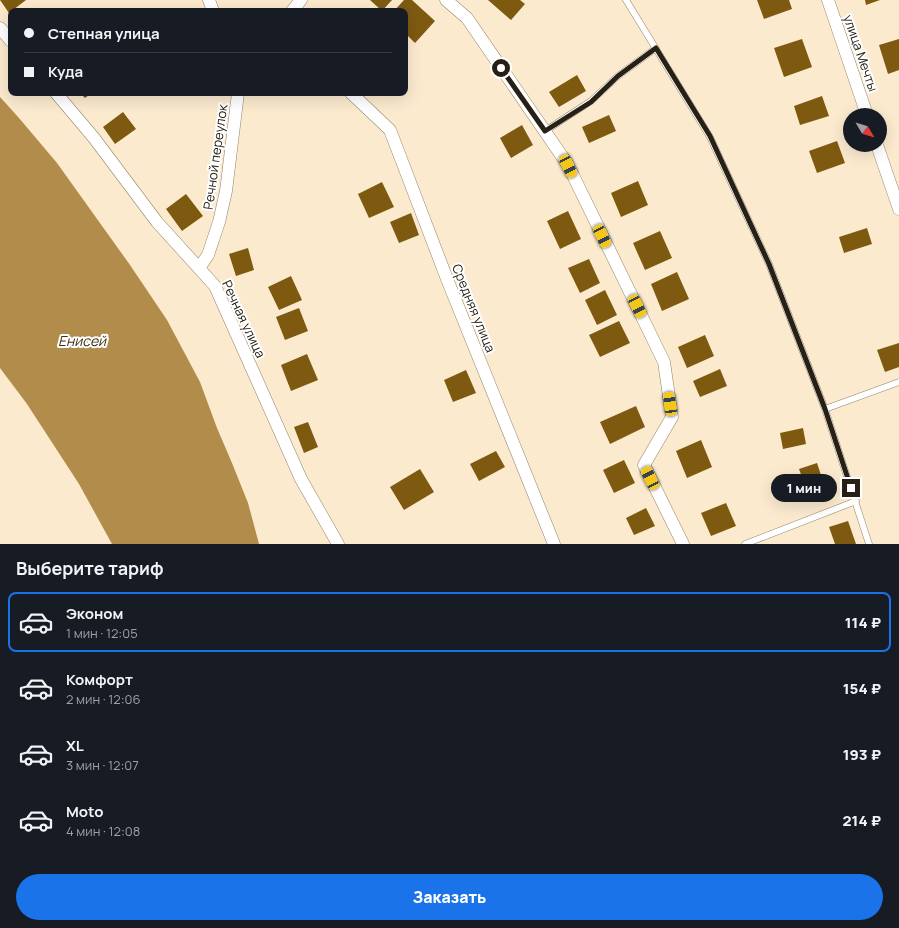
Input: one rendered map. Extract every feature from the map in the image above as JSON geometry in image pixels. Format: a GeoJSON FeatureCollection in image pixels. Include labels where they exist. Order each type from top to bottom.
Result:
{"type":"FeatureCollection","features":[{"type":"Feature","properties":{"kind":"street"},"geometry":{"type":"LineString","coordinates":[[446,0],[466,18],[568,166],[664,362],[672,417],[644,465],[683,544]]}},
{"type":"Feature","properties":{"kind":"street","name":"улица Мечты"},"geometry":{"type":"LineString","coordinates":[[828,0],[865,108]]}},
{"type":"Feature","properties":{"kind":"street"},"geometry":{"type":"LineString","coordinates":[[0,28],[8,37]]}},
{"type":"Feature","properties":{"kind":"street","name":"Речная улица"},"geometry":{"type":"LineString","coordinates":[[59,96],[94,138],[157,222],[215,286],[301,479],[338,544]]}},
{"type":"Feature","properties":{"kind":"street","name":"Речной переулок"},"geometry":{"type":"LineString","coordinates":[[199,268],[208,255],[219,222],[226,191],[238,96]]}},
{"type":"Feature","properties":{"kind":"street","name":"Средняя улица"},"geometry":{"type":"LineString","coordinates":[[354,96],[390,130],[447,279],[554,544]]}},
{"type":"Feature","properties":{"kind":"street"},"geometry":{"type":"LineString","coordinates":[[879,152],[899,209]]}},
{"type":"Feature","properties":{"kind":"lane"},"geometry":{"type":"LineString","coordinates":[[626,0],[710,136],[769,264],[825,409],[869,544]]}},
{"type":"Feature","properties":{"kind":"lane"},"geometry":{"type":"LineString","coordinates":[[545,131],[591,102],[618,76],[656,48]]}},
{"type":"Feature","properties":{"kind":"lane"},"geometry":{"type":"LineString","coordinates":[[825,409],[899,382]]}},
{"type":"Feature","properties":{"kind":"lane"},"geometry":{"type":"LineString","coordinates":[[745,544],[856,501]]}},
{"type":"Feature","properties":{"kind":"water","name":"Енисей"},"geometry":{"type":"Polygon","coordinates":[[[0,97],[57,163],[130,265],[167,320],[200,382],[248,503],[259,544],[112,544],[79,484],[27,404],[0,368],[0,97]]]}},
{"type":"Feature","properties":{"kind":"building"},"geometry":{"type":"Polygon","coordinates":[[[0,0],[26,0],[16,8],[8,8],[8,12],[0,0]]]}},
{"type":"Feature","properties":{"kind":"building"},"geometry":{"type":"Polygon","coordinates":[[[370,0],[392,0],[385,8],[379,8],[370,0]]]}},
{"type":"Feature","properties":{"kind":"building"},"geometry":{"type":"Polygon","coordinates":[[[404,0],[412,0],[435,21],[415,43],[408,36],[408,8],[397,8],[404,0]]]}},
{"type":"Feature","properties":{"kind":"building"},"geometry":{"type":"Polygon","coordinates":[[[488,0],[520,0],[525,4],[511,20],[488,0]]]}},
{"type":"Feature","properties":{"kind":"building"},"geometry":{"type":"Polygon","coordinates":[[[757,0],[789,0],[792,9],[764,19],[757,0]]]}},
{"type":"Feature","properties":{"kind":"building"},"geometry":{"type":"Polygon","coordinates":[[[865,0],[880,0],[866,5],[865,0]]]}},
{"type":"Feature","properties":{"kind":"building"},"geometry":{"type":"Polygon","coordinates":[[[802,39],[812,67],[784,77],[774,48],[802,39]]]}},
{"type":"Feature","properties":{"kind":"building"},"geometry":{"type":"Polygon","coordinates":[[[899,39],[899,70],[888,74],[879,45],[899,39]]]}},
{"type":"Feature","properties":{"kind":"building"},"geometry":{"type":"Polygon","coordinates":[[[577,75],[586,91],[559,107],[549,92],[577,75]]]}},
{"type":"Feature","properties":{"kind":"building"},"geometry":{"type":"Polygon","coordinates":[[[822,96],[829,116],[800,125],[794,106],[822,96]]]}},
{"type":"Feature","properties":{"kind":"building"},"geometry":{"type":"Polygon","coordinates":[[[123,112],[136,129],[115,144],[103,127],[123,112]]]}},
{"type":"Feature","properties":{"kind":"building"},"geometry":{"type":"Polygon","coordinates":[[[609,115],[616,131],[589,143],[582,127],[609,115]]]}},
{"type":"Feature","properties":{"kind":"building"},"geometry":{"type":"Polygon","coordinates":[[[522,125],[533,145],[511,158],[500,138],[522,125]]]}},
{"type":"Feature","properties":{"kind":"building"},"geometry":{"type":"Polygon","coordinates":[[[837,141],[845,163],[817,173],[809,151],[837,141]]]}},
{"type":"Feature","properties":{"kind":"building"},"geometry":{"type":"Polygon","coordinates":[[[638,181],[648,205],[621,217],[611,193],[638,181]]]}},
{"type":"Feature","properties":{"kind":"building"},"geometry":{"type":"Polygon","coordinates":[[[382,182],[394,207],[369,218],[358,194],[382,182]]]}},
{"type":"Feature","properties":{"kind":"building"},"geometry":{"type":"Polygon","coordinates":[[[186,194],[203,216],[182,231],[166,209],[186,194]]]}},
{"type":"Feature","properties":{"kind":"building"},"geometry":{"type":"Polygon","coordinates":[[[568,211],[581,239],[560,249],[547,221],[568,211]]]}},
{"type":"Feature","properties":{"kind":"building"},"geometry":{"type":"Polygon","coordinates":[[[411,213],[419,235],[399,243],[390,222],[411,213]]]}},
{"type":"Feature","properties":{"kind":"building"},"geometry":{"type":"Polygon","coordinates":[[[867,228],[872,244],[844,253],[839,237],[867,228]]]}},
{"type":"Feature","properties":{"kind":"building"},"geometry":{"type":"Polygon","coordinates":[[[660,231],[672,258],[645,270],[633,243],[660,231]]]}},
{"type":"Feature","properties":{"kind":"building"},"geometry":{"type":"Polygon","coordinates":[[[248,248],[254,270],[236,276],[229,254],[248,248]]]}},
{"type":"Feature","properties":{"kind":"building"},"geometry":{"type":"Polygon","coordinates":[[[589,259],[600,283],[580,293],[568,268],[589,259]]]}},
{"type":"Feature","properties":{"kind":"building"},"geometry":{"type":"Polygon","coordinates":[[[677,272],[689,299],[662,311],[651,284],[677,272]]]}},
{"type":"Feature","properties":{"kind":"building"},"geometry":{"type":"Polygon","coordinates":[[[291,276],[302,300],[279,310],[268,287],[291,276]]]}},
{"type":"Feature","properties":{"kind":"building"},"geometry":{"type":"Polygon","coordinates":[[[605,290],[617,315],[597,325],[585,300],[605,290]]]}},
{"type":"Feature","properties":{"kind":"building"},"geometry":{"type":"Polygon","coordinates":[[[299,308],[308,331],[285,340],[276,317],[299,308]]]}},
{"type":"Feature","properties":{"kind":"building"},"geometry":{"type":"Polygon","coordinates":[[[619,321],[630,343],[600,357],[589,335],[619,321]]]}},
{"type":"Feature","properties":{"kind":"building"},"geometry":{"type":"Polygon","coordinates":[[[705,335],[714,356],[687,368],[678,347],[705,335]]]}},
{"type":"Feature","properties":{"kind":"building"},"geometry":{"type":"Polygon","coordinates":[[[899,343],[899,367],[885,372],[877,350],[899,343]]]}},
{"type":"Feature","properties":{"kind":"building"},"geometry":{"type":"Polygon","coordinates":[[[307,354],[318,380],[291,391],[281,365],[307,354]]]}},
{"type":"Feature","properties":{"kind":"building"},"geometry":{"type":"Polygon","coordinates":[[[720,369],[727,386],[700,397],[693,381],[720,369]]]}},
{"type":"Feature","properties":{"kind":"building"},"geometry":{"type":"Polygon","coordinates":[[[466,370],[476,393],[453,402],[444,380],[466,370]]]}},
{"type":"Feature","properties":{"kind":"building"},"geometry":{"type":"Polygon","coordinates":[[[636,406],[645,427],[610,444],[600,422],[636,406]]]}},
{"type":"Feature","properties":{"kind":"building"},"geometry":{"type":"Polygon","coordinates":[[[308,422],[318,447],[304,453],[294,427],[308,422]]]}},
{"type":"Feature","properties":{"kind":"building"},"geometry":{"type":"Polygon","coordinates":[[[803,428],[806,444],[783,449],[780,433],[803,428]]]}},
{"type":"Feature","properties":{"kind":"building"},"geometry":{"type":"Polygon","coordinates":[[[701,440],[712,467],[687,478],[676,451],[701,440]]]}},
{"type":"Feature","properties":{"kind":"building"},"geometry":{"type":"Polygon","coordinates":[[[496,451],[505,467],[479,481],[470,464],[496,451]]]}},
{"type":"Feature","properties":{"kind":"building"},"geometry":{"type":"Polygon","coordinates":[[[624,460],[635,483],[614,493],[603,470],[624,460]]]}},
{"type":"Feature","properties":{"kind":"building"},"geometry":{"type":"Polygon","coordinates":[[[817,463],[825,487],[808,493],[799,469],[817,463]]]}},
{"type":"Feature","properties":{"kind":"building"},"geometry":{"type":"Polygon","coordinates":[[[420,469],[434,492],[404,510],[390,487],[420,469]]]}},
{"type":"Feature","properties":{"kind":"building"},"geometry":{"type":"Polygon","coordinates":[[[726,503],[736,526],[711,536],[701,513],[726,503]]]}},
{"type":"Feature","properties":{"kind":"building"},"geometry":{"type":"Polygon","coordinates":[[[646,508],[655,526],[634,535],[626,518],[646,508]]]}},
{"type":"Feature","properties":{"kind":"building"},"geometry":{"type":"Polygon","coordinates":[[[848,521],[856,544],[835,544],[829,527],[848,521]]]}},
{"type":"Feature","properties":{"kind":"route"},"geometry":{"type":"LineString","coordinates":[[501,68],[545,131],[591,102],[618,76],[656,48],[710,136],[769,264],[825,409],[851,488]]}}]}
